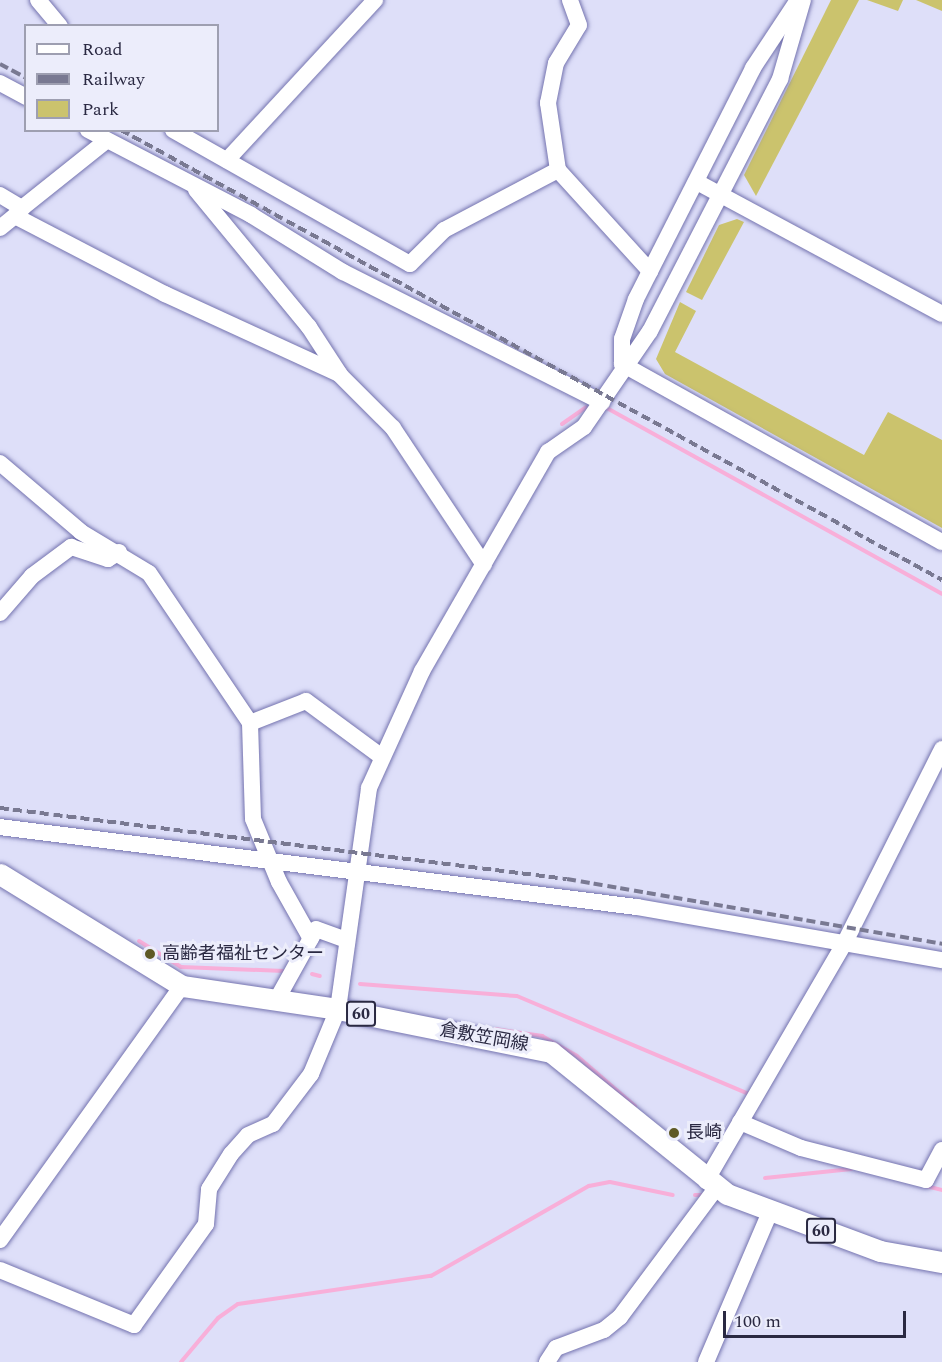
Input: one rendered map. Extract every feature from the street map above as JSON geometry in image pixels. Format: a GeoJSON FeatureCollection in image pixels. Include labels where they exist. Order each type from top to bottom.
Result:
{"type":"FeatureCollection","features":[{"type":"Feature","properties":{"kind":"main road","name":"倉敷笠岡線"},"geometry":{"type":"LineString","coordinates":[[0,874],[182,986],[338,1009],[551,1052],[711,1184],[771,1212],[880,1251],[942,1262]]}},
{"type":"Feature","properties":{"kind":"street"},"geometry":{"type":"LineString","coordinates":[[38,0],[58,24]]}},
{"type":"Feature","properties":{"kind":"street"},"geometry":{"type":"LineString","coordinates":[[227,160],[375,0]]}},
{"type":"Feature","properties":{"kind":"street"},"geometry":{"type":"LineString","coordinates":[[570,0],[579,25],[556,63],[548,103],[558,170],[650,271]]}},
{"type":"Feature","properties":{"kind":"street"},"geometry":{"type":"LineString","coordinates":[[622,364],[626,326],[650,271],[753,68],[801,0]]}},
{"type":"Feature","properties":{"kind":"street"},"geometry":{"type":"LineString","coordinates":[[0,1270],[134,1325],[206,1224],[209,1189],[248,1135],[273,1124],[298,1092],[327,1045],[338,1009],[369,788],[382,757],[422,671],[548,452],[584,427],[602,402],[622,364],[650,331],[780,79],[801,0]]}},
{"type":"Feature","properties":{"kind":"street"},"geometry":{"type":"LineString","coordinates":[[0,83],[24,96]]}},
{"type":"Feature","properties":{"kind":"street"},"geometry":{"type":"LineString","coordinates":[[91,132],[195,187],[343,272],[602,402]]}},
{"type":"Feature","properties":{"kind":"street"},"geometry":{"type":"LineString","coordinates":[[177,132],[410,264],[444,230],[558,170]]}},
{"type":"Feature","properties":{"kind":"street"},"geometry":{"type":"LineString","coordinates":[[0,228],[106,141]]}},
{"type":"Feature","properties":{"kind":"street"},"geometry":{"type":"LineString","coordinates":[[697,182],[942,314]]}},
{"type":"Feature","properties":{"kind":"street"},"geometry":{"type":"LineString","coordinates":[[195,187],[339,374],[393,428],[484,565]]}},
{"type":"Feature","properties":{"kind":"street"},"geometry":{"type":"LineString","coordinates":[[0,195],[19,212],[165,294],[339,374]]}},
{"type":"Feature","properties":{"kind":"street"},"geometry":{"type":"LineString","coordinates":[[622,364],[942,542]]}},
{"type":"Feature","properties":{"kind":"street"},"geometry":{"type":"LineString","coordinates":[[0,463],[81,532],[119,552],[149,573],[250,723],[252,806],[268,858],[311,939]]}},
{"type":"Feature","properties":{"kind":"street"},"geometry":{"type":"LineString","coordinates":[[0,613],[32,576],[70,547],[108,560],[119,552]]}},
{"type":"Feature","properties":{"kind":"street"},"geometry":{"type":"LineString","coordinates":[[250,723],[306,701],[382,757]]}},
{"type":"Feature","properties":{"kind":"street"},"geometry":{"type":"LineString","coordinates":[[547,1362],[556,1348],[604,1330],[620,1317],[711,1184],[740,1122],[845,942],[942,749]]}},
{"type":"Feature","properties":{"kind":"street"},"geometry":{"type":"LineString","coordinates":[[0,827],[268,858],[356,872],[637,908],[942,960]]}},
{"type":"Feature","properties":{"kind":"street"},"geometry":{"type":"LineString","coordinates":[[276,1000],[316,929],[347,940]]}},
{"type":"Feature","properties":{"kind":"street"},"geometry":{"type":"LineString","coordinates":[[0,1240],[182,986]]}},
{"type":"Feature","properties":{"kind":"street"},"geometry":{"type":"LineString","coordinates":[[740,1122],[801,1148],[926,1180],[942,1150]]}},
{"type":"Feature","properties":{"kind":"street"},"geometry":{"type":"LineString","coordinates":[[706,1362],[771,1212]]}},
{"type":"Feature","properties":{"kind":"green space"},"geometry":{"type":"Polygon","coordinates":[[[831,0],[859,0],[756,196],[744,175],[831,0]]]}},
{"type":"Feature","properties":{"kind":"green space"},"geometry":{"type":"Polygon","coordinates":[[[867,0],[903,0],[898,11],[867,0]]]}},
{"type":"Feature","properties":{"kind":"green space"},"geometry":{"type":"Polygon","coordinates":[[[916,0],[942,0],[942,11],[916,0]]]}},
{"type":"Feature","properties":{"kind":"green space"},"geometry":{"type":"Polygon","coordinates":[[[737,219],[744,222],[702,300],[686,292],[719,225],[737,219]]]}},
{"type":"Feature","properties":{"kind":"green space"},"geometry":{"type":"Polygon","coordinates":[[[680,302],[696,311],[675,352],[864,455],[888,412],[942,440],[942,528],[665,374],[656,359],[680,302]]]}},
{"type":"Feature","properties":{"kind":"waterway"},"geometry":{"type":"LineString","coordinates":[[562,424],[586,407]]}},
{"type":"Feature","properties":{"kind":"waterway"},"geometry":{"type":"LineString","coordinates":[[605,407],[942,594]]}},
{"type":"Feature","properties":{"kind":"waterway"},"geometry":{"type":"LineString","coordinates":[[139,941],[181,967],[284,971]]}},
{"type":"Feature","properties":{"kind":"waterway"},"geometry":{"type":"LineString","coordinates":[[312,974],[320,976]]}},
{"type":"Feature","properties":{"kind":"waterway"},"geometry":{"type":"LineString","coordinates":[[360,984],[517,996],[749,1094]]}},
{"type":"Feature","properties":{"kind":"waterway"},"geometry":{"type":"LineString","coordinates":[[495,1029],[542,1036],[577,1056],[635,1106]]}},
{"type":"Feature","properties":{"kind":"waterway"},"geometry":{"type":"LineString","coordinates":[[765,1178],[852,1169]]}},
{"type":"Feature","properties":{"kind":"waterway"},"geometry":{"type":"LineString","coordinates":[[181,1362],[218,1318],[238,1304],[431,1276],[589,1186],[610,1182],[673,1195]]}},
{"type":"Feature","properties":{"kind":"waterway"},"geometry":{"type":"LineString","coordinates":[[926,1186],[942,1190]]}},
{"type":"Feature","properties":{"kind":"waterway"},"geometry":{"type":"LineString","coordinates":[[695,1195],[706,1195]]}},
{"type":"Feature","properties":{"kind":"railway"},"geometry":{"type":"LineString","coordinates":[[0,64],[24,77]]}},
{"type":"Feature","properties":{"kind":"railway"},"geometry":{"type":"LineString","coordinates":[[125,132],[942,580]]}},
{"type":"Feature","properties":{"kind":"railway"},"geometry":{"type":"LineString","coordinates":[[0,808],[567,879],[942,944]]}},
{"type":"Feature","properties":{"kind":"place","name":"高齢者福祉センター"},"geometry":{"type":"Point","coordinates":[150,954]}},
{"type":"Feature","properties":{"kind":"place","name":"長崎"},"geometry":{"type":"Point","coordinates":[674,1133]}}]}
